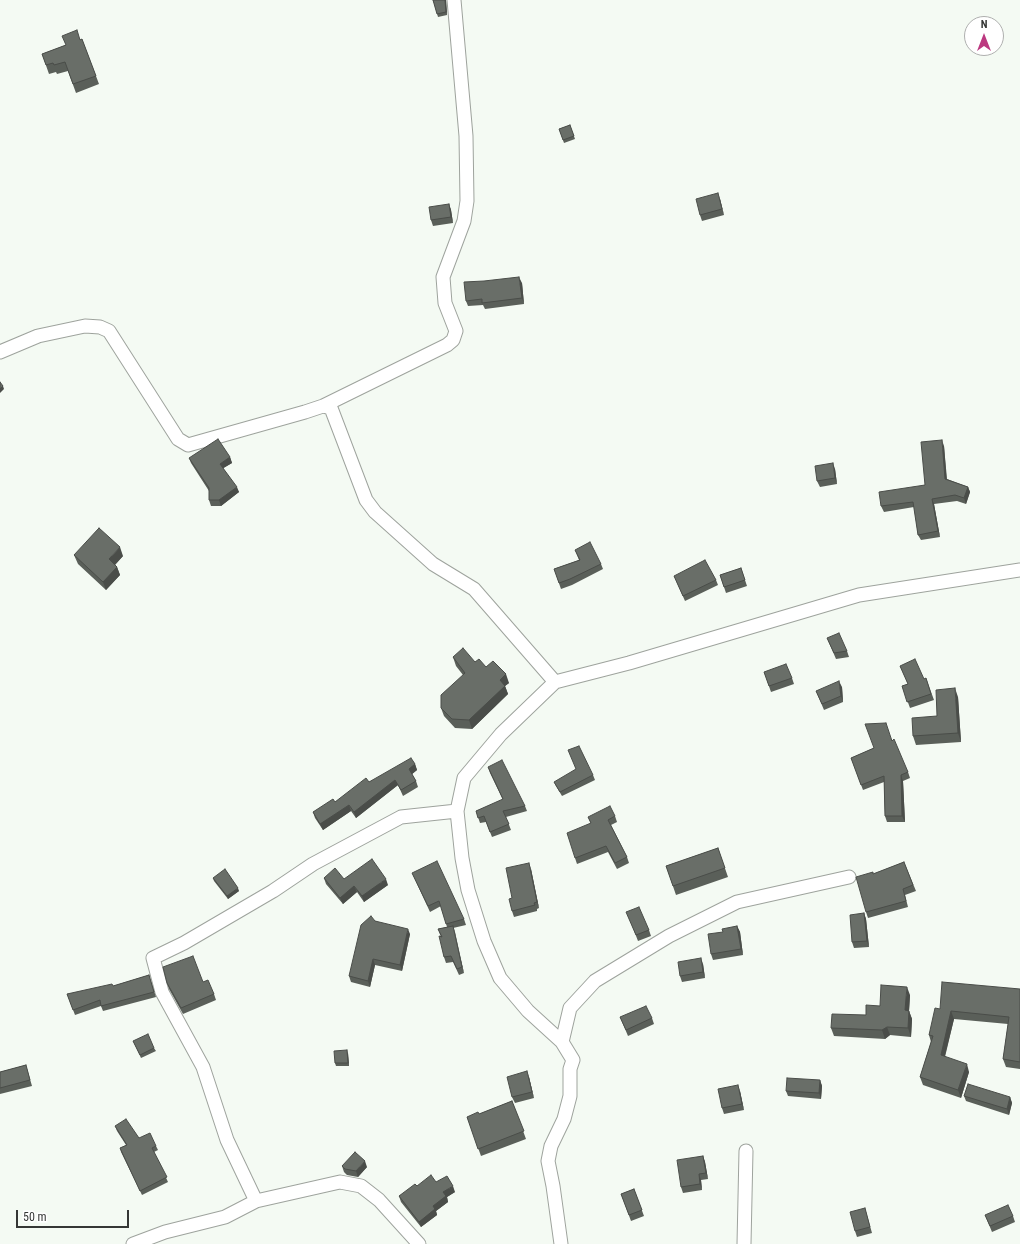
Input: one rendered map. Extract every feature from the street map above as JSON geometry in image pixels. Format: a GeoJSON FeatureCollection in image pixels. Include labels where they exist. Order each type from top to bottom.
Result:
{"type":"FeatureCollection","features":[{"type":"Feature","properties":{"kind":"street"},"geometry":{"type":"LineString","coordinates":[[0,352],[38,336],[85,326],[100,327],[109,331],[178,439],[188,445],[322,406],[446,345],[452,340],[456,331],[445,303],[443,277],[464,221],[467,201],[466,136],[454,0]]}},
{"type":"Feature","properties":{"kind":"street"},"geometry":{"type":"LineString","coordinates":[[322,406],[331,408],[366,500],[375,512],[433,564],[474,589],[555,682]]}},
{"type":"Feature","properties":{"kind":"street"},"geometry":{"type":"LineString","coordinates":[[561,1244],[548,1161],[551,1146],[564,1119],[570,1096],[570,1069],[573,1060],[562,1042],[528,1011],[500,978],[484,941],[468,890],[456,811],[464,778],[501,734],[555,682],[629,663],[859,595],[1020,570]]}},
{"type":"Feature","properties":{"kind":"street"},"geometry":{"type":"LineString","coordinates":[[256,1201],[227,1140],[203,1067],[162,992],[153,958],[184,943],[274,891],[312,864],[401,817],[456,811]]}},
{"type":"Feature","properties":{"kind":"street"},"geometry":{"type":"LineString","coordinates":[[562,1042],[570,1008],[595,980],[669,936],[737,902],[849,877]]}},
{"type":"Feature","properties":{"kind":"street"},"geometry":{"type":"LineString","coordinates":[[744,1244],[746,1151]]}},
{"type":"Feature","properties":{"kind":"street"},"geometry":{"type":"LineString","coordinates":[[133,1244],[165,1232],[225,1217],[256,1201],[340,1182],[361,1186],[379,1200],[419,1244]]}},
{"type":"Feature","properties":{"kind":"building"},"geometry":{"type":"Polygon","coordinates":[[[433,0],[445,0],[446,12],[437,14],[433,0]]]}},
{"type":"Feature","properties":{"kind":"building"},"geometry":{"type":"Polygon","coordinates":[[[77,30],[96,76],[73,84],[65,62],[54,65],[53,63],[46,65],[42,54],[66,45],[62,36],[77,30]]]}},
{"type":"Feature","properties":{"kind":"building"},"geometry":{"type":"Polygon","coordinates":[[[570,125],[574,136],[563,140],[559,129],[570,125]]]}},
{"type":"Feature","properties":{"kind":"building"},"geometry":{"type":"Polygon","coordinates":[[[718,193],[722,209],[700,215],[696,199],[718,193]]]}},
{"type":"Feature","properties":{"kind":"building"},"geometry":{"type":"Polygon","coordinates":[[[449,204],[451,217],[431,220],[429,207],[449,204]]]}},
{"type":"Feature","properties":{"kind":"building"},"geometry":{"type":"Polygon","coordinates":[[[519,277],[522,298],[482,303],[482,299],[466,301],[464,282],[519,277]]]}},
{"type":"Feature","properties":{"kind":"building"},"geometry":{"type":"Polygon","coordinates":[[[0,382],[3,386],[0,389],[0,382]]]}},
{"type":"Feature","properties":{"kind":"building"},"geometry":{"type":"Polygon","coordinates":[[[218,439],[230,457],[220,464],[237,487],[219,500],[209,500],[209,488],[189,458],[218,439]]]}},
{"type":"Feature","properties":{"kind":"building"},"geometry":{"type":"Polygon","coordinates":[[[942,440],[945,479],[968,487],[964,498],[955,495],[932,499],[938,531],[918,535],[913,502],[881,506],[879,492],[925,485],[921,442],[942,440]]]}},
{"type":"Feature","properties":{"kind":"building"},"geometry":{"type":"Polygon","coordinates":[[[833,463],[835,478],[817,481],[815,466],[833,463]]]}},
{"type":"Feature","properties":{"kind":"building"},"geometry":{"type":"Polygon","coordinates":[[[99,528],[120,547],[109,559],[117,567],[103,582],[74,555],[99,528]]]}},
{"type":"Feature","properties":{"kind":"building"},"geometry":{"type":"Polygon","coordinates":[[[590,542],[601,564],[559,583],[554,569],[580,560],[575,550],[590,542]]]}},
{"type":"Feature","properties":{"kind":"building"},"geometry":{"type":"Polygon","coordinates":[[[705,560],[716,580],[683,596],[674,576],[705,560]]]}},
{"type":"Feature","properties":{"kind":"building"},"geometry":{"type":"Polygon","coordinates":[[[741,568],[745,580],[724,587],[720,575],[741,568]]]}},
{"type":"Feature","properties":{"kind":"building"},"geometry":{"type":"Polygon","coordinates":[[[839,633],[847,651],[834,653],[827,638],[839,633]]]}},
{"type":"Feature","properties":{"kind":"building"},"geometry":{"type":"Polygon","coordinates":[[[463,648],[475,662],[479,659],[486,667],[493,661],[506,674],[500,680],[505,686],[469,720],[452,719],[441,708],[441,695],[465,673],[453,657],[463,648]]]}},
{"type":"Feature","properties":{"kind":"building"},"geometry":{"type":"Polygon","coordinates":[[[915,659],[924,679],[926,678],[931,694],[907,702],[902,686],[908,684],[900,666],[915,659]]]}},
{"type":"Feature","properties":{"kind":"building"},"geometry":{"type":"Polygon","coordinates":[[[786,664],[792,678],[769,686],[764,672],[786,664]]]}},
{"type":"Feature","properties":{"kind":"building"},"geometry":{"type":"Polygon","coordinates":[[[839,681],[841,696],[822,704],[816,691],[839,681]]]}},
{"type":"Feature","properties":{"kind":"building"},"geometry":{"type":"Polygon","coordinates":[[[955,688],[958,733],[913,736],[912,718],[937,716],[936,690],[955,688]]]}},
{"type":"Feature","properties":{"kind":"building"},"geometry":{"type":"Polygon","coordinates":[[[886,723],[892,741],[894,739],[908,772],[901,775],[902,816],[885,816],[884,776],[861,785],[851,758],[874,748],[865,724],[886,723]]]}},
{"type":"Feature","properties":{"kind":"building"},"geometry":{"type":"Polygon","coordinates":[[[579,746],[593,775],[560,792],[554,782],[576,769],[568,750],[579,746]]]}},
{"type":"Feature","properties":{"kind":"building"},"geometry":{"type":"Polygon","coordinates":[[[411,758],[415,764],[409,769],[416,781],[401,790],[395,780],[354,812],[349,805],[320,824],[313,812],[333,799],[335,802],[366,778],[369,782],[411,758]]]}},
{"type":"Feature","properties":{"kind":"building"},"geometry":{"type":"Polygon","coordinates":[[[502,760],[525,806],[503,811],[509,824],[490,832],[484,816],[478,818],[476,811],[503,799],[488,767],[502,760]]]}},
{"type":"Feature","properties":{"kind":"building"},"geometry":{"type":"Polygon","coordinates":[[[610,806],[615,816],[608,820],[627,857],[615,863],[606,846],[575,858],[567,833],[591,823],[588,817],[610,806]]]}},
{"type":"Feature","properties":{"kind":"building"},"geometry":{"type":"Polygon","coordinates":[[[718,848],[725,868],[673,886],[666,866],[718,848]]]}},
{"type":"Feature","properties":{"kind":"building"},"geometry":{"type":"Polygon","coordinates":[[[372,859],[386,879],[362,896],[354,886],[340,898],[324,878],[335,868],[344,879],[372,859]]]}},
{"type":"Feature","properties":{"kind":"building"},"geometry":{"type":"Polygon","coordinates":[[[437,861],[464,919],[446,924],[439,901],[428,906],[412,873],[437,861]]]}},
{"type":"Feature","properties":{"kind":"building"},"geometry":{"type":"Polygon","coordinates":[[[904,862],[913,885],[903,889],[906,901],[866,912],[856,877],[873,872],[873,874],[904,862]]]}},
{"type":"Feature","properties":{"kind":"building"},"geometry":{"type":"Polygon","coordinates":[[[529,863],[537,902],[534,903],[535,905],[512,911],[509,899],[512,898],[506,868],[529,863]]]}},
{"type":"Feature","properties":{"kind":"building"},"geometry":{"type":"Polygon","coordinates":[[[225,869],[238,888],[227,896],[213,878],[225,869]]]}},
{"type":"Feature","properties":{"kind":"building"},"geometry":{"type":"Polygon","coordinates":[[[639,907],[649,930],[636,935],[626,912],[639,907]]]}},
{"type":"Feature","properties":{"kind":"building"},"geometry":{"type":"Polygon","coordinates":[[[864,913],[867,941],[852,942],[850,915],[864,913]]]}},
{"type":"Feature","properties":{"kind":"building"},"geometry":{"type":"Polygon","coordinates":[[[371,916],[375,921],[408,929],[400,965],[373,959],[368,981],[349,976],[361,925],[371,916]]]}},
{"type":"Feature","properties":{"kind":"building"},"geometry":{"type":"Polygon","coordinates":[[[453,926],[462,967],[457,969],[451,956],[444,957],[439,936],[442,937],[438,929],[453,926]]]}},
{"type":"Feature","properties":{"kind":"building"},"geometry":{"type":"Polygon","coordinates":[[[737,926],[741,949],[711,954],[708,934],[723,932],[722,929],[737,926]]]}},
{"type":"Feature","properties":{"kind":"building"},"geometry":{"type":"Polygon","coordinates":[[[193,956],[203,982],[208,980],[214,994],[181,1008],[167,983],[163,967],[193,956]]]}},
{"type":"Feature","properties":{"kind":"building"},"geometry":{"type":"Polygon","coordinates":[[[701,958],[703,972],[680,976],[678,962],[701,958]]]}},
{"type":"Feature","properties":{"kind":"building"},"geometry":{"type":"Polygon","coordinates":[[[149,975],[154,992],[101,1006],[100,1000],[73,1010],[67,994],[112,984],[113,986],[149,975]]]}},
{"type":"Feature","properties":{"kind":"building"},"geometry":{"type":"Polygon","coordinates":[[[942,982],[1020,989],[1020,1062],[1003,1059],[1009,1017],[951,1011],[941,1055],[967,1064],[958,1090],[920,1077],[933,1036],[929,1035],[935,1008],[940,1009],[942,982]]]}},
{"type":"Feature","properties":{"kind":"building"},"geometry":{"type":"Polygon","coordinates":[[[881,985],[907,987],[905,1010],[909,1011],[908,1028],[887,1027],[882,1030],[831,1028],[832,1014],[866,1015],[866,1005],[880,1006],[881,985]]]}},
{"type":"Feature","properties":{"kind":"building"},"geometry":{"type":"Polygon","coordinates":[[[646,1006],[652,1018],[626,1030],[620,1017],[646,1006]]]}},
{"type":"Feature","properties":{"kind":"building"},"geometry":{"type":"Polygon","coordinates":[[[148,1034],[154,1048],[140,1055],[133,1041],[148,1034]]]}},
{"type":"Feature","properties":{"kind":"building"},"geometry":{"type":"Polygon","coordinates":[[[347,1050],[348,1063],[335,1063],[334,1051],[347,1050]]]}},
{"type":"Feature","properties":{"kind":"building"},"geometry":{"type":"Polygon","coordinates":[[[26,1065],[30,1080],[0,1088],[0,1072],[26,1065]]]}},
{"type":"Feature","properties":{"kind":"building"},"geometry":{"type":"Polygon","coordinates":[[[527,1071],[532,1092],[512,1097],[507,1077],[527,1071]]]}},
{"type":"Feature","properties":{"kind":"building"},"geometry":{"type":"Polygon","coordinates":[[[787,1078],[820,1080],[819,1093],[786,1091],[787,1078]]]}},
{"type":"Feature","properties":{"kind":"building"},"geometry":{"type":"Polygon","coordinates":[[[968,1084],[1010,1097],[1007,1109],[964,1096],[968,1084]]]}},
{"type":"Feature","properties":{"kind":"building"},"geometry":{"type":"Polygon","coordinates":[[[738,1085],[742,1104],[722,1108],[718,1089],[738,1085]]]}},
{"type":"Feature","properties":{"kind":"building"},"geometry":{"type":"Polygon","coordinates":[[[512,1101],[524,1131],[478,1149],[467,1117],[512,1101]]]}},
{"type":"Feature","properties":{"kind":"building"},"geometry":{"type":"Polygon","coordinates":[[[126,1119],[139,1138],[150,1133],[156,1146],[152,1148],[167,1177],[140,1191],[120,1148],[127,1145],[115,1126],[126,1119]]]}},
{"type":"Feature","properties":{"kind":"building"},"geometry":{"type":"Polygon","coordinates":[[[355,1152],[365,1161],[356,1171],[345,1169],[342,1166],[355,1152]]]}},
{"type":"Feature","properties":{"kind":"building"},"geometry":{"type":"Polygon","coordinates":[[[703,1156],[706,1173],[699,1174],[700,1184],[681,1187],[677,1160],[703,1156]]]}},
{"type":"Feature","properties":{"kind":"building"},"geometry":{"type":"Polygon","coordinates":[[[431,1175],[436,1182],[447,1176],[453,1186],[443,1192],[446,1196],[433,1206],[435,1209],[419,1222],[399,1196],[415,1184],[417,1186],[431,1175]]]}},
{"type":"Feature","properties":{"kind":"building"},"geometry":{"type":"Polygon","coordinates":[[[634,1189],[642,1210],[629,1215],[621,1194],[634,1189]]]}},
{"type":"Feature","properties":{"kind":"building"},"geometry":{"type":"Polygon","coordinates":[[[1008,1205],[1013,1216],[990,1226],[985,1215],[1008,1205]]]}},
{"type":"Feature","properties":{"kind":"building"},"geometry":{"type":"Polygon","coordinates":[[[865,1208],[870,1227],[855,1231],[850,1212],[865,1208]]]}}]}
